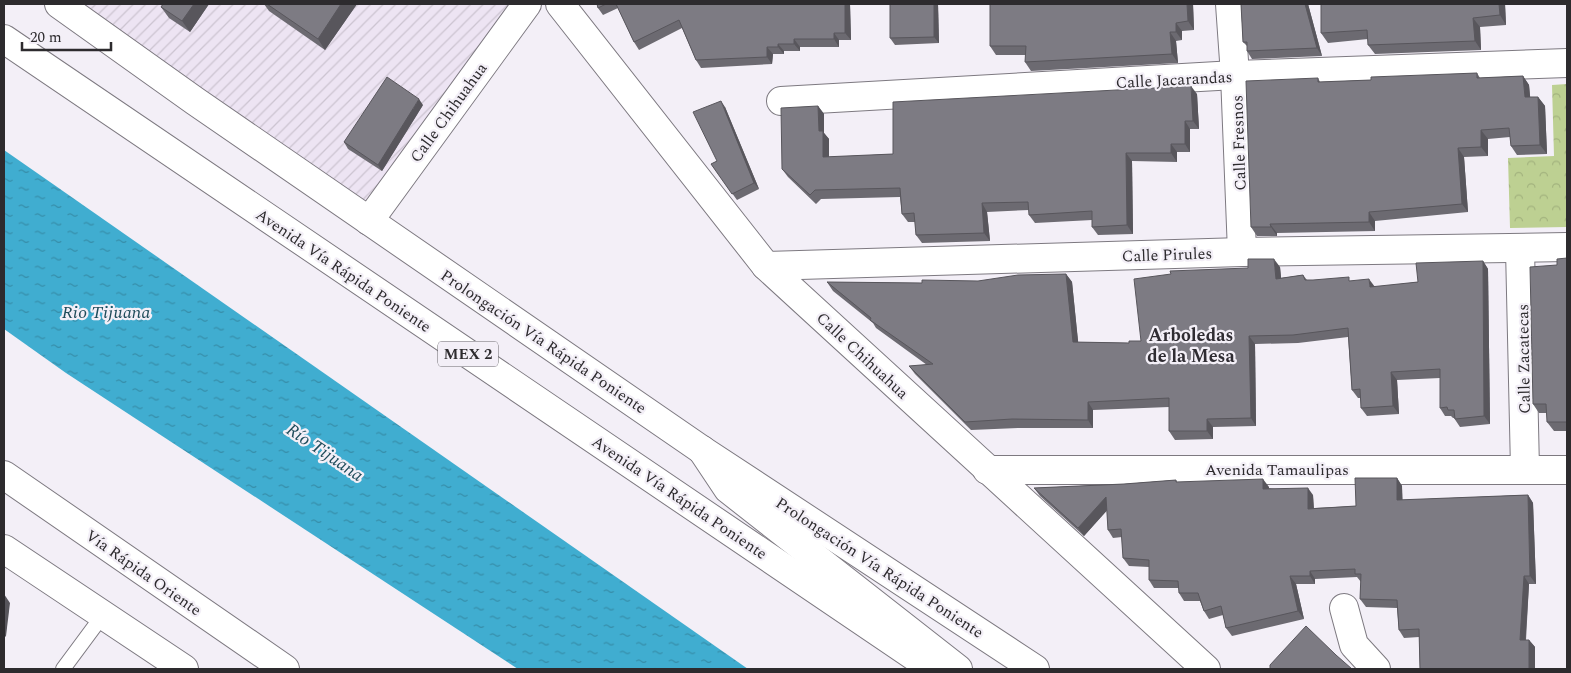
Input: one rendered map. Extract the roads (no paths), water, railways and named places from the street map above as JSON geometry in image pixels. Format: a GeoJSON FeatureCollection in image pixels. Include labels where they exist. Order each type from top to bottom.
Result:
{"type":"FeatureCollection","features":[{"type":"Feature","properties":{"kind":"main road","name":"Prolongación Vía Rápida Poniente"},"geometry":{"type":"LineString","coordinates":[[59,4],[369,221],[702,450],[1035,669]]}},
{"type":"Feature","properties":{"kind":"main road","name":"Calle Chihuahua"},"geometry":{"type":"LineString","coordinates":[[369,221],[527,4]]}},
{"type":"Feature","properties":{"kind":"main road","name":"Calle Chihuahua"},"geometry":{"type":"LineString","coordinates":[[560,4],[766,266],[1206,669]]}},
{"type":"Feature","properties":{"kind":"main road","name":"Calle Fresnos"},"geometry":{"type":"LineString","coordinates":[[1230,4],[1236,75],[1242,252]]}},
{"type":"Feature","properties":{"kind":"main road","name":"Avenida Vía Rápida Poniente"},"geometry":{"type":"LineString","coordinates":[[4,39],[933,669]]}},
{"type":"Feature","properties":{"kind":"main road","name":"Calle Jacarandas"},"geometry":{"type":"LineString","coordinates":[[781,101],[1236,75],[1567,63]]}},
{"type":"Feature","properties":{"kind":"main road","name":"Calle Pirules"},"geometry":{"type":"LineString","coordinates":[[766,266],[1242,252],[1567,248]]}},
{"type":"Feature","properties":{"kind":"main road","name":"Calle Zacatecas"},"geometry":{"type":"LineString","coordinates":[[1520,249],[1525,469]]}},
{"type":"Feature","properties":{"kind":"main road"},"geometry":{"type":"LineString","coordinates":[[702,450],[728,488],[958,669]]}},
{"type":"Feature","properties":{"kind":"main road","name":"Avenida Tamaulipas"},"geometry":{"type":"LineString","coordinates":[[987,470],[1567,470]]}},
{"type":"Feature","properties":{"kind":"main road","name":"Vía Rápida Oriente"},"geometry":{"type":"LineString","coordinates":[[4,475],[285,669]]}},
{"type":"Feature","properties":{"kind":"main road"},"geometry":{"type":"LineString","coordinates":[[4,549],[15,567],[103,615],[184,669]]}},
{"type":"Feature","properties":{"kind":"main road"},"geometry":{"type":"LineString","coordinates":[[1344,608],[1354,645],[1376,669]]}},
{"type":"Feature","properties":{"kind":"lane"},"geometry":{"type":"LineString","coordinates":[[63,669],[103,615]]}},
{"type":"Feature","properties":{"kind":"water","name":"Rio Tijuana"},"geometry":{"type":"Polygon","coordinates":[[[4,150],[748,669],[518,669],[66,373],[4,329],[4,150]]]}},
{"type":"Feature","properties":{"kind":"district","name":"Arboledas de la Mesa"},"geometry":{"type":"Point","coordinates":[1191,345]}},
{"type":"Feature","properties":{"kind":"water label","name":"Río Tijuana"},"geometry":{"type":"Point","coordinates":[325,452]}}]}
